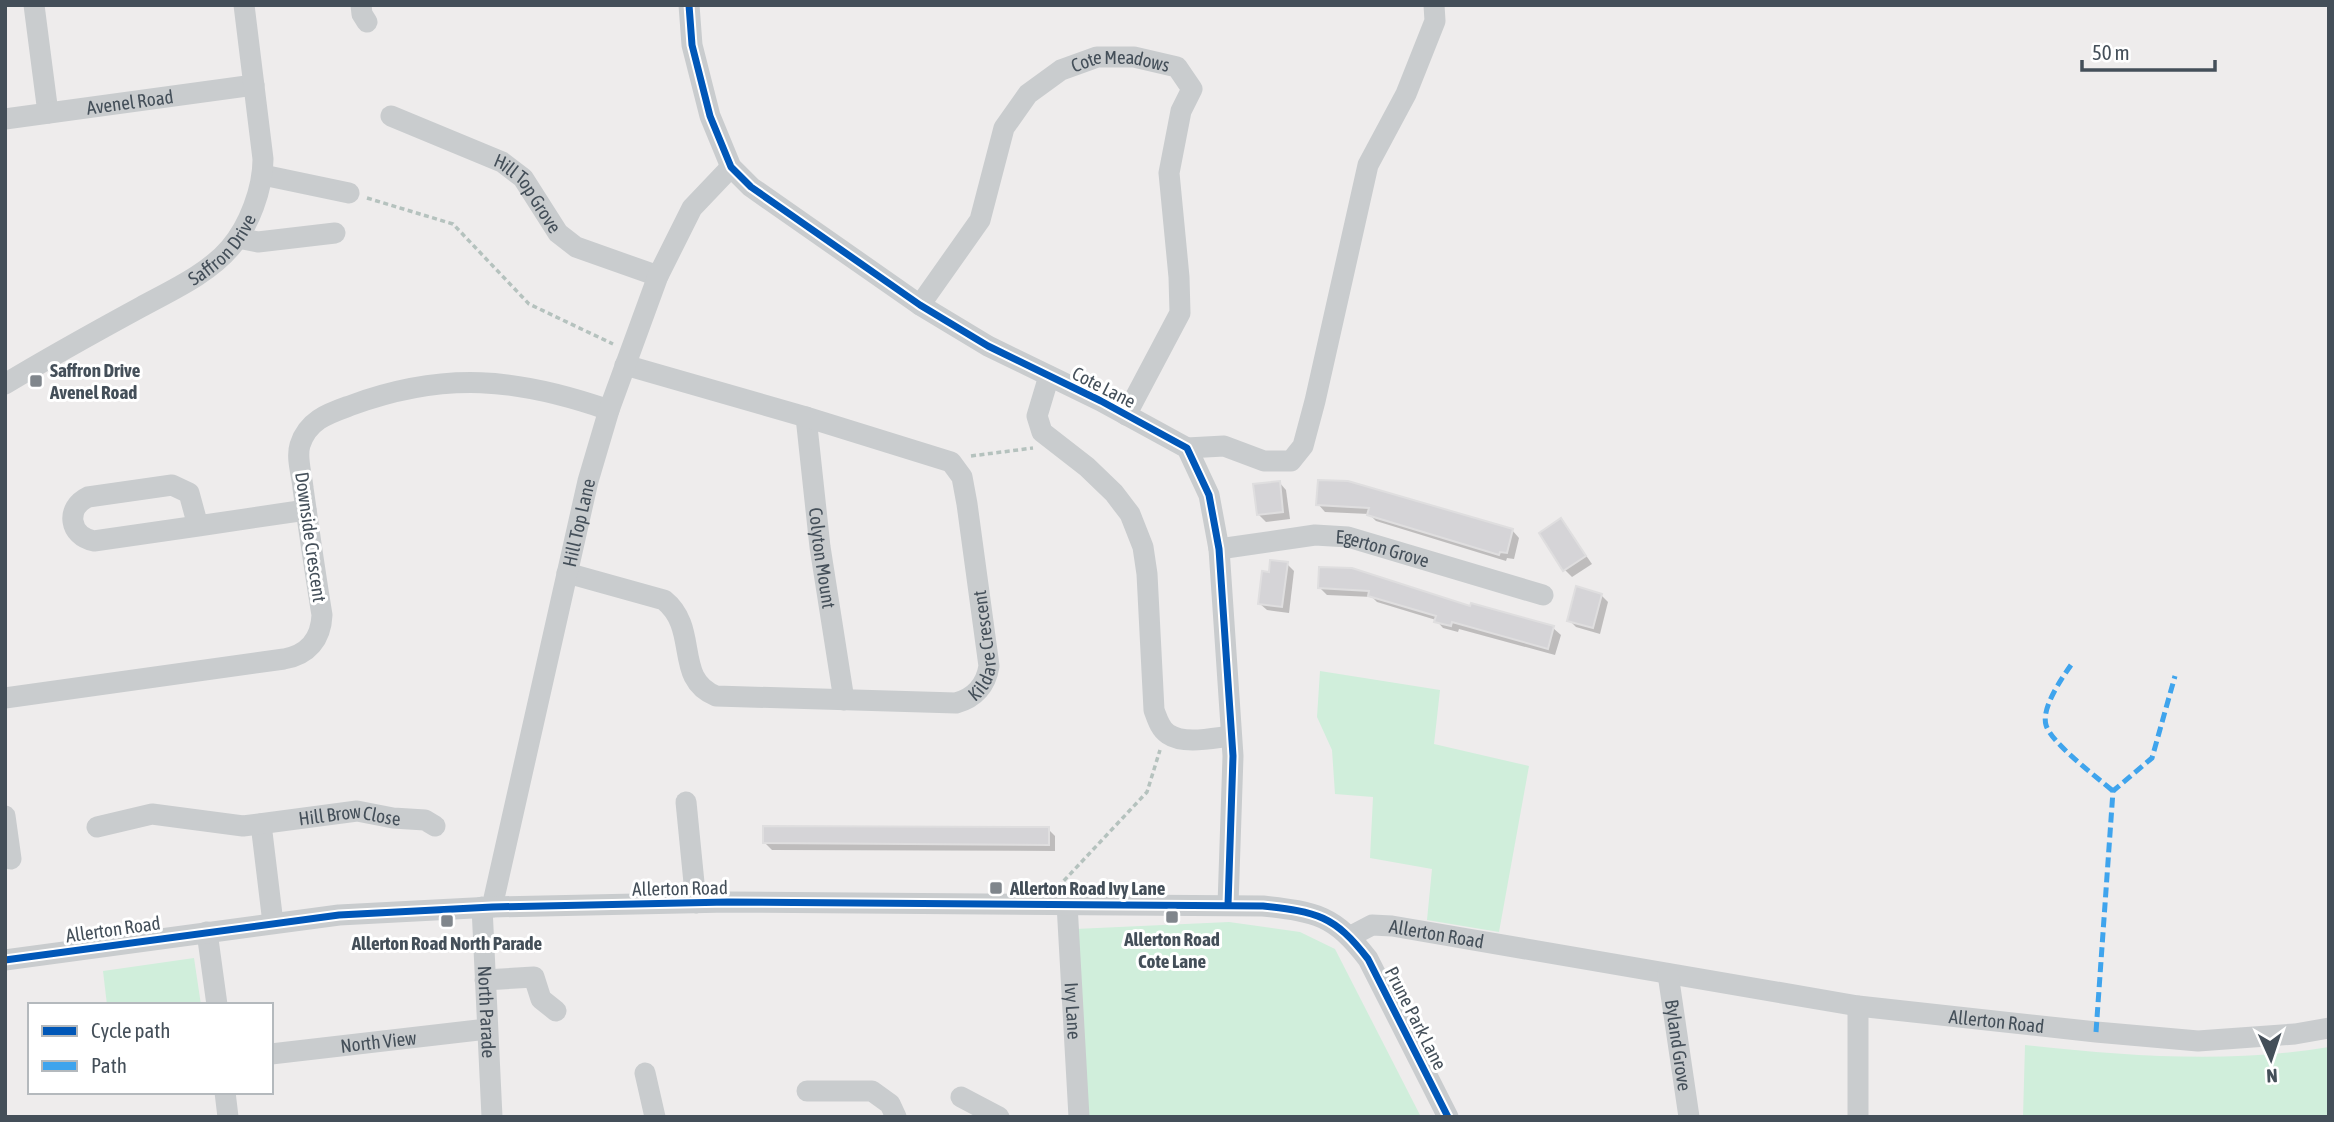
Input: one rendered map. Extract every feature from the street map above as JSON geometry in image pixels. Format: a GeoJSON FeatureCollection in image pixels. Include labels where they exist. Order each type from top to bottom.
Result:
{"type":"FeatureCollection","features":[{"type":"Feature","properties":{"kind":"street"},"geometry":{"type":"LineString","coordinates":[[34,5],[48,113]]}},
{"type":"Feature","properties":{"kind":"street","name":"Saffron Drive"},"geometry":{"type":"LineString","coordinates":[[5,384],[57,352],[178,286],[216,261],[243,232],[263,176],[244,5]]}},
{"type":"Feature","properties":{"kind":"street","name":"Cote Lane"},"geometry":{"type":"LineString","coordinates":[[689,5],[692,45],[710,116],[731,167],[751,187],[920,305],[988,346],[1186,448]]}},
{"type":"Feature","properties":{"kind":"street"},"geometry":{"type":"LineString","coordinates":[[1227,905],[1233,755],[1219,549],[1209,495],[1186,448],[1224,446],[1264,461],[1291,461],[1303,446],[1368,165],[1406,93],[1435,21],[1434,5]]}},
{"type":"Feature","properties":{"kind":"street","name":"Cote Meadows"},"geometry":{"type":"LineString","coordinates":[[920,305],[980,220],[1004,128],[1028,94],[1061,70],[1097,57],[1134,57],[1177,67],[1192,89],[1181,111],[1169,173],[1180,313],[1126,415]]}},
{"type":"Feature","properties":{"kind":"street","name":"Avenel Road"},"geometry":{"type":"LineString","coordinates":[[5,119],[254,85]]}},
{"type":"Feature","properties":{"kind":"street","name":"Hill Top Grove"},"geometry":{"type":"LineString","coordinates":[[391,116],[502,162],[523,178],[558,233],[576,247],[658,276]]}},
{"type":"Feature","properties":{"kind":"street","name":"Hill Top Lane"},"geometry":{"type":"LineString","coordinates":[[487,907],[588,481],[608,410],[658,276],[692,208],[731,167]]}},
{"type":"Feature","properties":{"kind":"street"},"geometry":{"type":"LineString","coordinates":[[263,176],[349,193]]}},
{"type":"Feature","properties":{"kind":"street"},"geometry":{"type":"LineString","coordinates":[[238,238],[258,242],[335,233]]}},
{"type":"Feature","properties":{"kind":"street"},"geometry":{"type":"LineString","coordinates":[[627,359],[946,459]]}},
{"type":"Feature","properties":{"kind":"street"},"geometry":{"type":"LineString","coordinates":[[1049,376],[1037,416],[1042,432],[1114,493],[1130,514],[1143,547],[1147,574],[1154,710],[1169,735],[1192,740],[1231,736]]}},
{"type":"Feature","properties":{"kind":"street","name":"Downside Crescent"},"geometry":{"type":"LineString","coordinates":[[5,698],[284,659],[302,653],[316,639],[322,624],[322,615],[299,452],[305,434],[317,419],[326,414],[379,395],[450,383],[484,382],[530,387],[608,410]]}},
{"type":"Feature","properties":{"kind":"street","name":"Colyton Mount"},"geometry":{"type":"LineString","coordinates":[[806,417],[820,547],[844,700]]}},
{"type":"Feature","properties":{"kind":"street","name":"Kildare Crescent"},"geometry":{"type":"LineString","coordinates":[[567,573],[664,600],[672,606],[682,622],[693,677],[709,693],[723,697],[956,703],[964,701],[978,691],[988,675],[989,666],[967,504],[959,471],[946,459]]}},
{"type":"Feature","properties":{"kind":"street"},"geometry":{"type":"LineString","coordinates":[[198,526],[189,493],[172,485],[88,497],[77,505],[72,517],[76,531],[87,540],[94,541],[198,526],[306,510]]}},
{"type":"Feature","properties":{"kind":"street","name":"Egerton Grove"},"geometry":{"type":"LineString","coordinates":[[1219,549],[1314,535],[1348,537],[1543,595]]}},
{"type":"Feature","properties":{"kind":"street"},"geometry":{"type":"LineString","coordinates":[[686,802],[696,903]]}},
{"type":"Feature","properties":{"kind":"street","name":"Hill Brow Close"},"geometry":{"type":"LineString","coordinates":[[97,827],[156,813],[232,826],[357,811],[393,818],[425,820],[435,826]]}},
{"type":"Feature","properties":{"kind":"street"},"geometry":{"type":"LineString","coordinates":[[5,816],[11,859]]}},
{"type":"Feature","properties":{"kind":"street"},"geometry":{"type":"LineString","coordinates":[[261,824],[273,923]]}},
{"type":"Feature","properties":{"kind":"street","name":"Allerton Road"},"geometry":{"type":"LineString","coordinates":[[5,960],[339,915],[487,907],[696,903],[1263,906],[1316,914],[1336,924],[1350,936],[1372,925],[1392,926],[1858,1006],[2198,1041],[2295,1034],[2329,1028]]}},
{"type":"Feature","properties":{"kind":"street","name":"Ivy Lane"},"geometry":{"type":"LineString","coordinates":[[1067,904],[1079,1117]]}},
{"type":"Feature","properties":{"kind":"street","name":"North Parade"},"geometry":{"type":"LineString","coordinates":[[487,907],[485,980],[492,1117]]}},
{"type":"Feature","properties":{"kind":"street"},"geometry":{"type":"LineString","coordinates":[[207,932],[217,1003]]}},
{"type":"Feature","properties":{"kind":"street","name":"Prune Park Lane"},"geometry":{"type":"LineString","coordinates":[[1350,936],[1368,959],[1448,1117]]}},
{"type":"Feature","properties":{"kind":"street","name":"Byland Grove"},"geometry":{"type":"LineString","coordinates":[[1668,974],[1689,1117]]}},
{"type":"Feature","properties":{"kind":"street"},"geometry":{"type":"LineString","coordinates":[[485,980],[534,977],[541,999],[556,1011]]}},
{"type":"Feature","properties":{"kind":"street"},"geometry":{"type":"LineString","coordinates":[[1858,1006],[1858,1117]]}},
{"type":"Feature","properties":{"kind":"street","name":"North View"},"geometry":{"type":"LineString","coordinates":[[273,1054],[487,1029]]}},
{"type":"Feature","properties":{"kind":"street"},"geometry":{"type":"LineString","coordinates":[[645,1073],[655,1117]]}},
{"type":"Feature","properties":{"kind":"street"},"geometry":{"type":"LineString","coordinates":[[807,1091],[872,1091],[890,1104],[896,1117]]}},
{"type":"Feature","properties":{"kind":"street"},"geometry":{"type":"LineString","coordinates":[[225,1094],[228,1117]]}},
{"type":"Feature","properties":{"kind":"street"},"geometry":{"type":"LineString","coordinates":[[961,1097],[999,1117]]}},
{"type":"Feature","properties":{"kind":"path"},"geometry":{"type":"LineString","coordinates":[[349,193],[453,224],[529,303],[627,359]]}},
{"type":"Feature","properties":{"kind":"path"},"geometry":{"type":"LineString","coordinates":[[946,459],[1059,444]]}},
{"type":"Feature","properties":{"kind":"path"},"geometry":{"type":"LineString","coordinates":[[1042,904],[1147,792],[1166,731]]}},
{"type":"Feature","properties":{"kind":"green space"},"geometry":{"type":"Polygon","coordinates":[[[1320,671],[1440,690],[1434,744],[1529,766],[1499,932],[1427,920],[1432,869],[1370,858],[1373,797],[1335,794],[1332,750],[1317,717],[1320,671]]]}},
{"type":"Feature","properties":{"kind":"green space"},"geometry":{"type":"Polygon","coordinates":[[[1229,922],[1300,932],[1335,949],[1421,1117],[1086,1117],[1075,929],[1229,922]]]}},
{"type":"Feature","properties":{"kind":"green space"},"geometry":{"type":"Polygon","coordinates":[[[194,958],[201,1003],[107,1003],[103,971],[194,958]]]}},
{"type":"Feature","properties":{"kind":"green space"},"geometry":{"type":"Polygon","coordinates":[[[2025,1045],[2139,1055],[2215,1057],[2329,1047],[2329,1117],[2023,1117],[2025,1045]]]}},
{"type":"Feature","properties":{"kind":"building"},"geometry":{"type":"Polygon","coordinates":[[[1318,480],[1348,481],[1513,529],[1507,553],[1500,552],[1499,555],[1367,515],[1369,508],[1316,505],[1318,480]]]}},
{"type":"Feature","properties":{"kind":"building"},"geometry":{"type":"Polygon","coordinates":[[[1280,481],[1283,512],[1257,515],[1253,484],[1280,481]]]}},
{"type":"Feature","properties":{"kind":"building"},"geometry":{"type":"Polygon","coordinates":[[[1561,518],[1586,556],[1563,571],[1539,533],[1561,518]]]}},
{"type":"Feature","properties":{"kind":"building"},"geometry":{"type":"Polygon","coordinates":[[[1270,560],[1288,562],[1282,607],[1258,604],[1262,571],[1269,572],[1270,560]]]}},
{"type":"Feature","properties":{"kind":"building"},"geometry":{"type":"Polygon","coordinates":[[[1319,567],[1352,568],[1470,606],[1471,603],[1554,626],[1548,649],[1452,622],[1451,626],[1434,622],[1436,616],[1368,596],[1369,591],[1318,588],[1319,567]]]}},
{"type":"Feature","properties":{"kind":"building"},"geometry":{"type":"Polygon","coordinates":[[[1576,586],[1602,594],[1593,628],[1567,621],[1576,586]]]}},
{"type":"Feature","properties":{"kind":"building"},"geometry":{"type":"Polygon","coordinates":[[[763,826],[1049,827],[1049,845],[763,843],[763,826]]]}},
{"type":"Feature","properties":{"kind":"marked path"},"geometry":{"type":"LineString","coordinates":[[2071,665],[2049,702],[2046,725],[2065,750],[2113,791]]}},
{"type":"Feature","properties":{"kind":"marked path"},"geometry":{"type":"LineString","coordinates":[[2096,1032],[2113,791],[2152,758],[2175,676]]}},
{"type":"Feature","properties":{"kind":"cycle path"},"geometry":{"type":"LineString","coordinates":[[689,5],[692,45],[710,116],[731,167],[751,187],[920,305],[988,346],[1101,401],[1187,448],[1209,495],[1219,549],[1233,756],[1228,905]]}},
{"type":"Feature","properties":{"kind":"cycle path"},"geometry":{"type":"LineString","coordinates":[[5,960],[339,915],[492,907],[728,902],[1263,906],[1323,918],[1356,944],[1368,959],[1448,1117]]}},
{"type":"Feature","properties":{"kind":"place","name":"Saffron Drive Avenel Road"},"geometry":{"type":"Point","coordinates":[36,381]}},
{"type":"Feature","properties":{"kind":"place","name":"Allerton Road Ivy Lane"},"geometry":{"type":"Point","coordinates":[996,888]}},
{"type":"Feature","properties":{"kind":"place","name":"Allerton Road Cote Lane"},"geometry":{"type":"Point","coordinates":[1172,917]}},
{"type":"Feature","properties":{"kind":"place","name":"Allerton Road North Parade"},"geometry":{"type":"Point","coordinates":[447,921]}}]}
